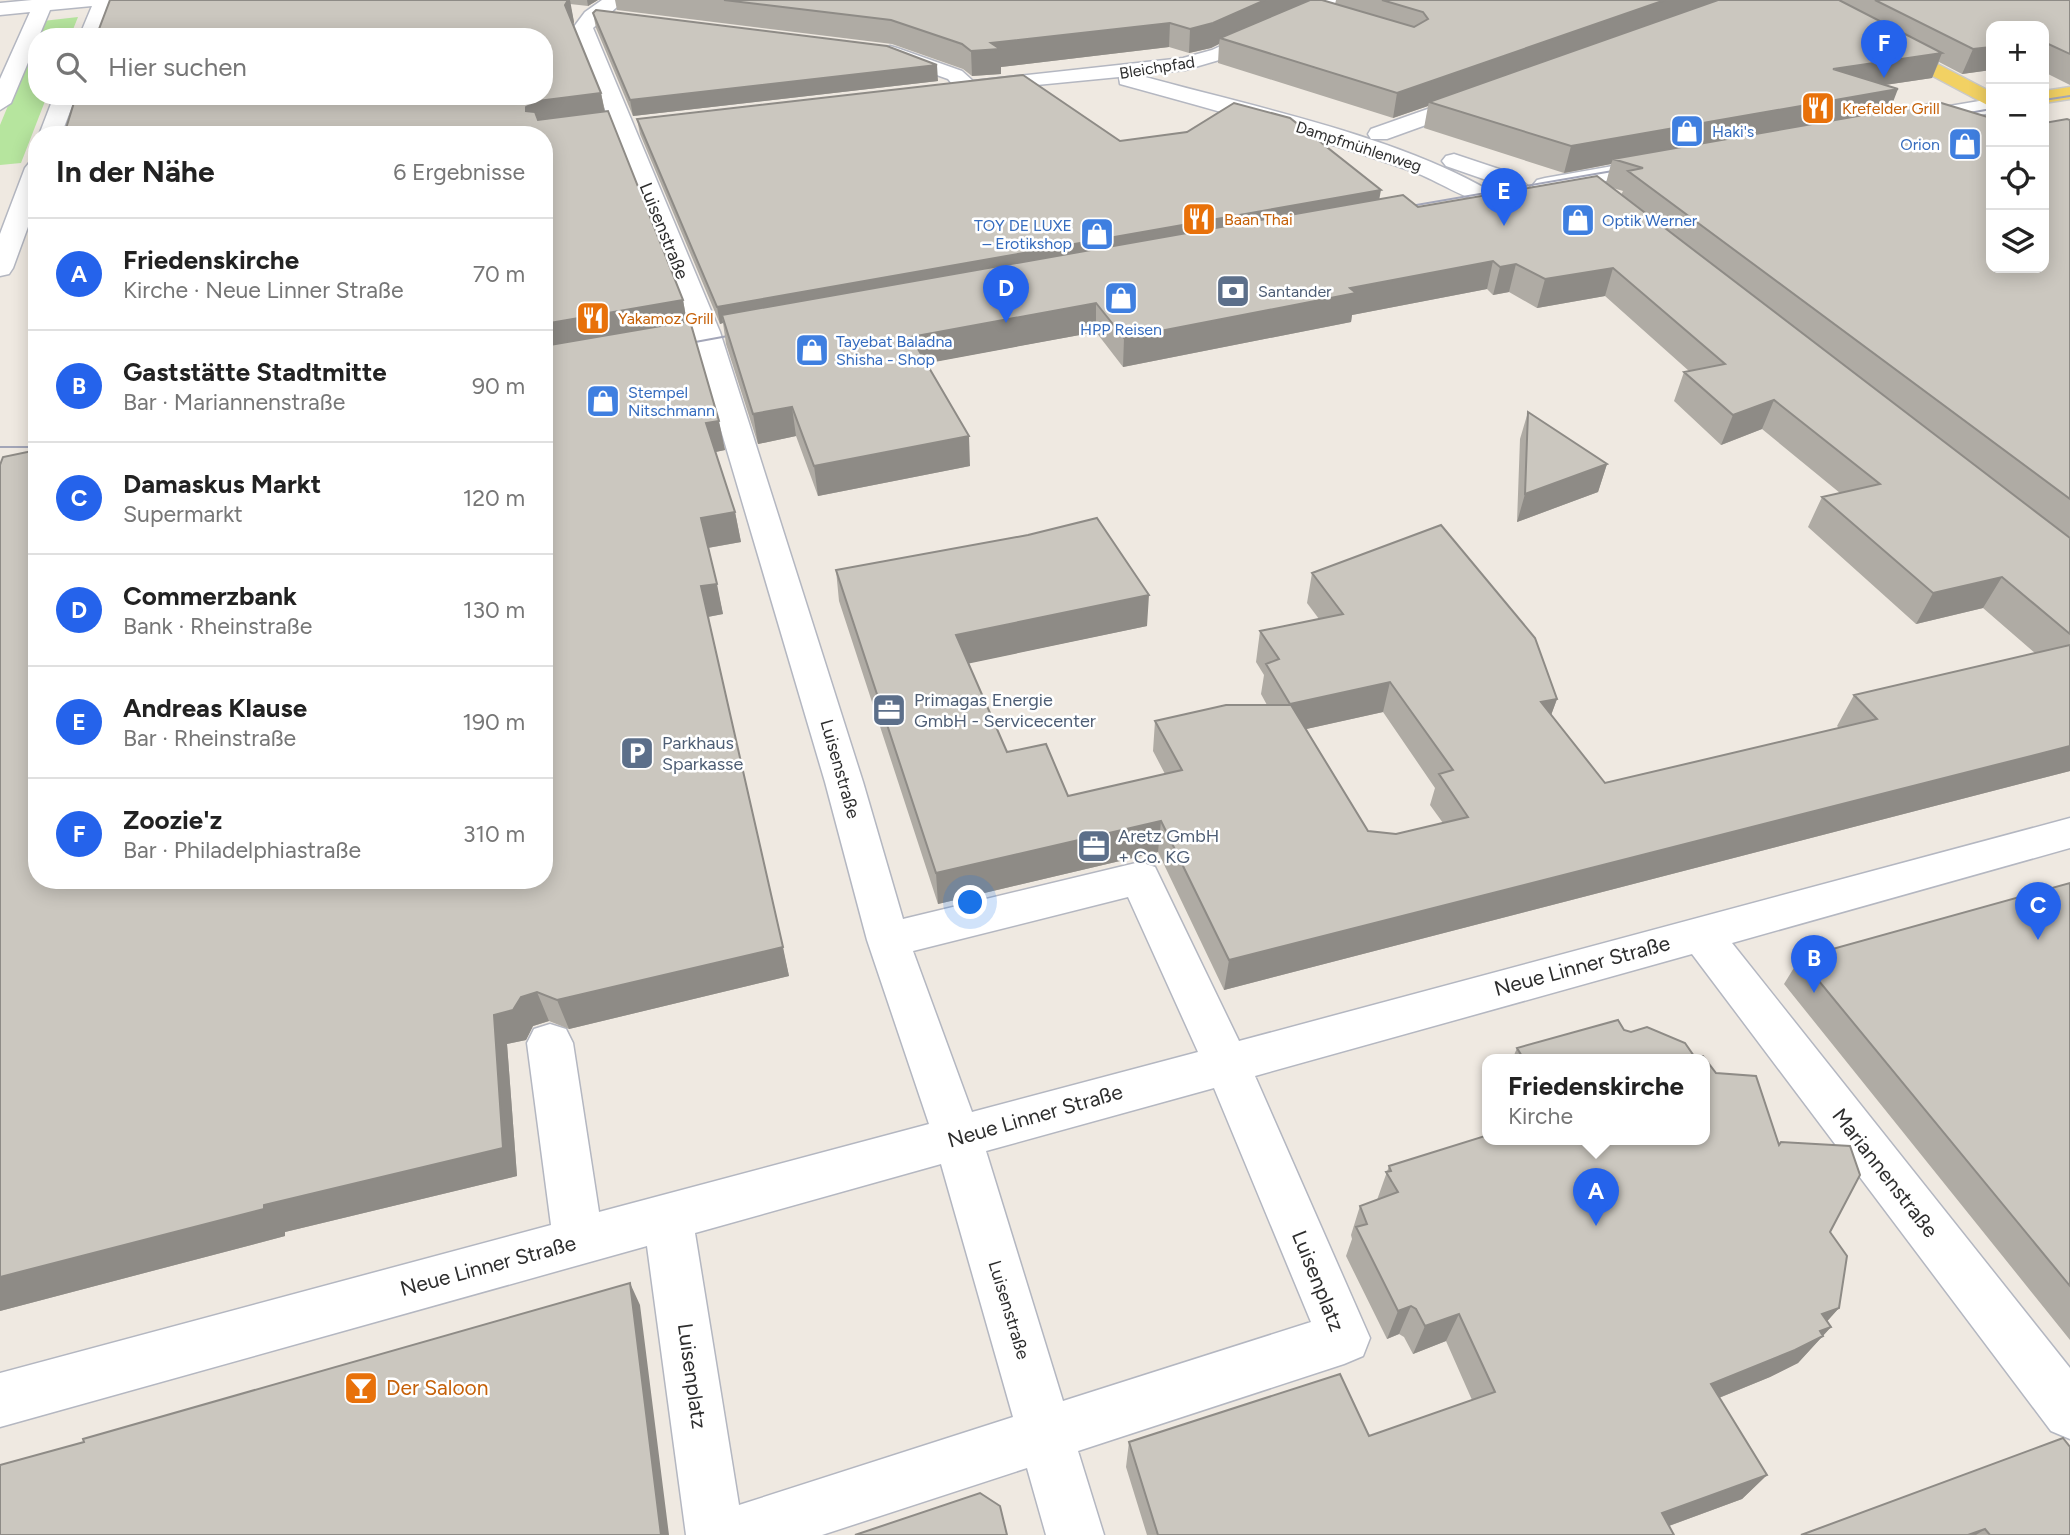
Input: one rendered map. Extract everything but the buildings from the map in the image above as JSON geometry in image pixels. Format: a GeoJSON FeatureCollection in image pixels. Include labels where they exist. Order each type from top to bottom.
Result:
{"type":"FeatureCollection","features":[{"type":"Feature","properties":{"kind":"main road"},"geometry":{"type":"LineString","coordinates":[[1800,0],[1986,100]]}},
{"type":"Feature","properties":{"kind":"main road"},"geometry":{"type":"LineString","coordinates":[[2049,96],[2070,93]]}},
{"type":"Feature","properties":{"kind":"street"},"geometry":{"type":"LineString","coordinates":[[0,9],[37,3],[92,0]]}},
{"type":"Feature","properties":{"kind":"street"},"geometry":{"type":"LineString","coordinates":[[93,28],[104,0]]}},
{"type":"Feature","properties":{"kind":"street"},"geometry":{"type":"LineString","coordinates":[[0,69],[37,3]]}},
{"type":"Feature","properties":{"kind":"street"},"geometry":{"type":"LineString","coordinates":[[0,103],[37,3]]}},
{"type":"Feature","properties":{"kind":"street","name":"Luisenstraße"},"geometry":{"type":"LineString","coordinates":[[617,10],[582,14],[583,28],[707,336],[833,744],[888,940],[958,1138],[1075,1535]]}},
{"type":"Feature","properties":{"kind":"street","name":"Bleichpfad"},"geometry":{"type":"LineString","coordinates":[[939,90],[1185,64],[1219,54],[1311,12],[1336,10]]}},
{"type":"Feature","properties":{"kind":"street"},"geometry":{"type":"LineString","coordinates":[[865,49],[892,52],[955,75],[966,86]]}},
{"type":"Feature","properties":{"kind":"street"},"geometry":{"type":"LineString","coordinates":[[1185,64],[1220,79]]}},
{"type":"Feature","properties":{"kind":"street","name":"Dampfmühlenweg"},"geometry":{"type":"LineString","coordinates":[[1109,74],[1326,134],[1446,175],[1483,197]]}},
{"type":"Feature","properties":{"kind":"street"},"geometry":{"type":"LineString","coordinates":[[1379,134],[1494,93]]}},
{"type":"Feature","properties":{"kind":"street","name":"Dampfmühlenweg"},"geometry":{"type":"LineString","coordinates":[[1263,94],[1503,178],[1521,190]]}},
{"type":"Feature","properties":{"kind":"street"},"geometry":{"type":"LineString","coordinates":[[1890,123],[1986,104]]}},
{"type":"Feature","properties":{"kind":"street"},"geometry":{"type":"LineString","coordinates":[[53,126],[62,105]]}},
{"type":"Feature","properties":{"kind":"street"},"geometry":{"type":"LineString","coordinates":[[597,129],[652,123]]}},
{"type":"Feature","properties":{"kind":"street"},"geometry":{"type":"LineString","coordinates":[[1443,204],[1687,160]]}},
{"type":"Feature","properties":{"kind":"street"},"geometry":{"type":"LineString","coordinates":[[1578,179],[1604,199]]}},
{"type":"Feature","properties":{"kind":"street"},"geometry":{"type":"LineString","coordinates":[[0,268],[16,205],[28,184]]}},
{"type":"Feature","properties":{"kind":"street","name":"Neue Linner Straße"},"geometry":{"type":"LineString","coordinates":[[0,1400],[1226,1062],[2070,833]]}},
{"type":"Feature","properties":{"kind":"street","name":"Luisenplatz"},"geometry":{"type":"LineString","coordinates":[[734,1535],[1047,1436],[1343,1338],[1226,1062],[1139,878],[888,940]]}},
{"type":"Feature","properties":{"kind":"street","name":"Mariannenstraße"},"geometry":{"type":"LineString","coordinates":[[1701,934],[2070,1412]]}},
{"type":"Feature","properties":{"kind":"street"},"geometry":{"type":"LineString","coordinates":[[550,1043],[578,1241]]}},
{"type":"Feature","properties":{"kind":"street","name":"Luisenplatz"},"geometry":{"type":"LineString","coordinates":[[668,1217],[715,1535]]}},
{"type":"Feature","properties":{"kind":"green space"},"geometry":{"type":"Polygon","coordinates":[[[78,17],[74,28],[40,28],[43,21],[78,17]]]}},
{"type":"Feature","properties":{"kind":"green space"},"geometry":{"type":"Polygon","coordinates":[[[28,57],[28,105],[44,105],[35,126],[28,126],[28,145],[21,163],[0,165],[0,125],[28,57]]]}},
{"type":"Feature","properties":{"kind":"tram line"},"geometry":{"type":"LineString","coordinates":[[2049,99],[2070,96]]}},
{"type":"Feature","properties":{"kind":"tram line"},"geometry":{"type":"LineString","coordinates":[[1953,116],[1986,110]]}},
{"type":"Feature","properties":{"kind":"tram line"},"geometry":{"type":"LineString","coordinates":[[1399,208],[1630,168]]}},
{"type":"Feature","properties":{"kind":"tram line"},"geometry":{"type":"LineString","coordinates":[[679,345],[744,333]]}},
{"type":"Feature","properties":{"kind":"tram line"},"geometry":{"type":"LineString","coordinates":[[0,447],[28,447]]}},
{"type":"Feature","properties":{"kind":"place","name":"Zoozie'z"},"geometry":{"type":"Point","coordinates":[1884,78]}},
{"type":"Feature","properties":{"kind":"place","name":"Krefelder Grill"},"geometry":{"type":"Point","coordinates":[1818,108]}},
{"type":"Feature","properties":{"kind":"place","name":"Haki's"},"geometry":{"type":"Point","coordinates":[1687,131]}},
{"type":"Feature","properties":{"kind":"place","name":"Orion"},"geometry":{"type":"Point","coordinates":[1965,144]}},
{"type":"Feature","properties":{"kind":"place","name":"Baan Thai"},"geometry":{"type":"Point","coordinates":[1199,219]}},
{"type":"Feature","properties":{"kind":"place","name":"Optik Werner"},"geometry":{"type":"Point","coordinates":[1578,220]}},
{"type":"Feature","properties":{"kind":"place","name":"Andreas Klause"},"geometry":{"type":"Point","coordinates":[1504,226]}},
{"type":"Feature","properties":{"kind":"place","name":"TOY DE LUXE – Erotikshop"},"geometry":{"type":"Point","coordinates":[1097,234]}},
{"type":"Feature","properties":{"kind":"place","name":"Santander"},"geometry":{"type":"Point","coordinates":[1233,291]}},
{"type":"Feature","properties":{"kind":"place","name":"HPP Reisen"},"geometry":{"type":"Point","coordinates":[1121,298]}},
{"type":"Feature","properties":{"kind":"place","name":"Yakamoz Grill"},"geometry":{"type":"Point","coordinates":[593,318]}},
{"type":"Feature","properties":{"kind":"place","name":"Commerzbank"},"geometry":{"type":"Point","coordinates":[1006,323]}},
{"type":"Feature","properties":{"kind":"place","name":"Tayebat Baladna Shisha - Shop"},"geometry":{"type":"Point","coordinates":[812,350]}},
{"type":"Feature","properties":{"kind":"place","name":"Stempel Nitschmann"},"geometry":{"type":"Point","coordinates":[603,401]}},
{"type":"Feature","properties":{"kind":"place","name":"Primagas Energie GmbH - Servicecenter"},"geometry":{"type":"Point","coordinates":[889,710]}},
{"type":"Feature","properties":{"kind":"place","name":"Parkhaus Sparkasse"},"geometry":{"type":"Point","coordinates":[637,753]}},
{"type":"Feature","properties":{"kind":"place","name":"Aretz GmbH + Co. KG"},"geometry":{"type":"Point","coordinates":[1094,846]}},
{"type":"Feature","properties":{"kind":"place","name":"Damaskus Markt"},"geometry":{"type":"Point","coordinates":[2038,940]}},
{"type":"Feature","properties":{"kind":"place","name":"Gaststätte Stadtmitte"},"geometry":{"type":"Point","coordinates":[1814,993]}},
{"type":"Feature","properties":{"kind":"place","name":"Friedenskirche"},"geometry":{"type":"Point","coordinates":[1596,1226]}},
{"type":"Feature","properties":{"kind":"place","name":"Der Saloon"},"geometry":{"type":"Point","coordinates":[361,1388]}}]}
